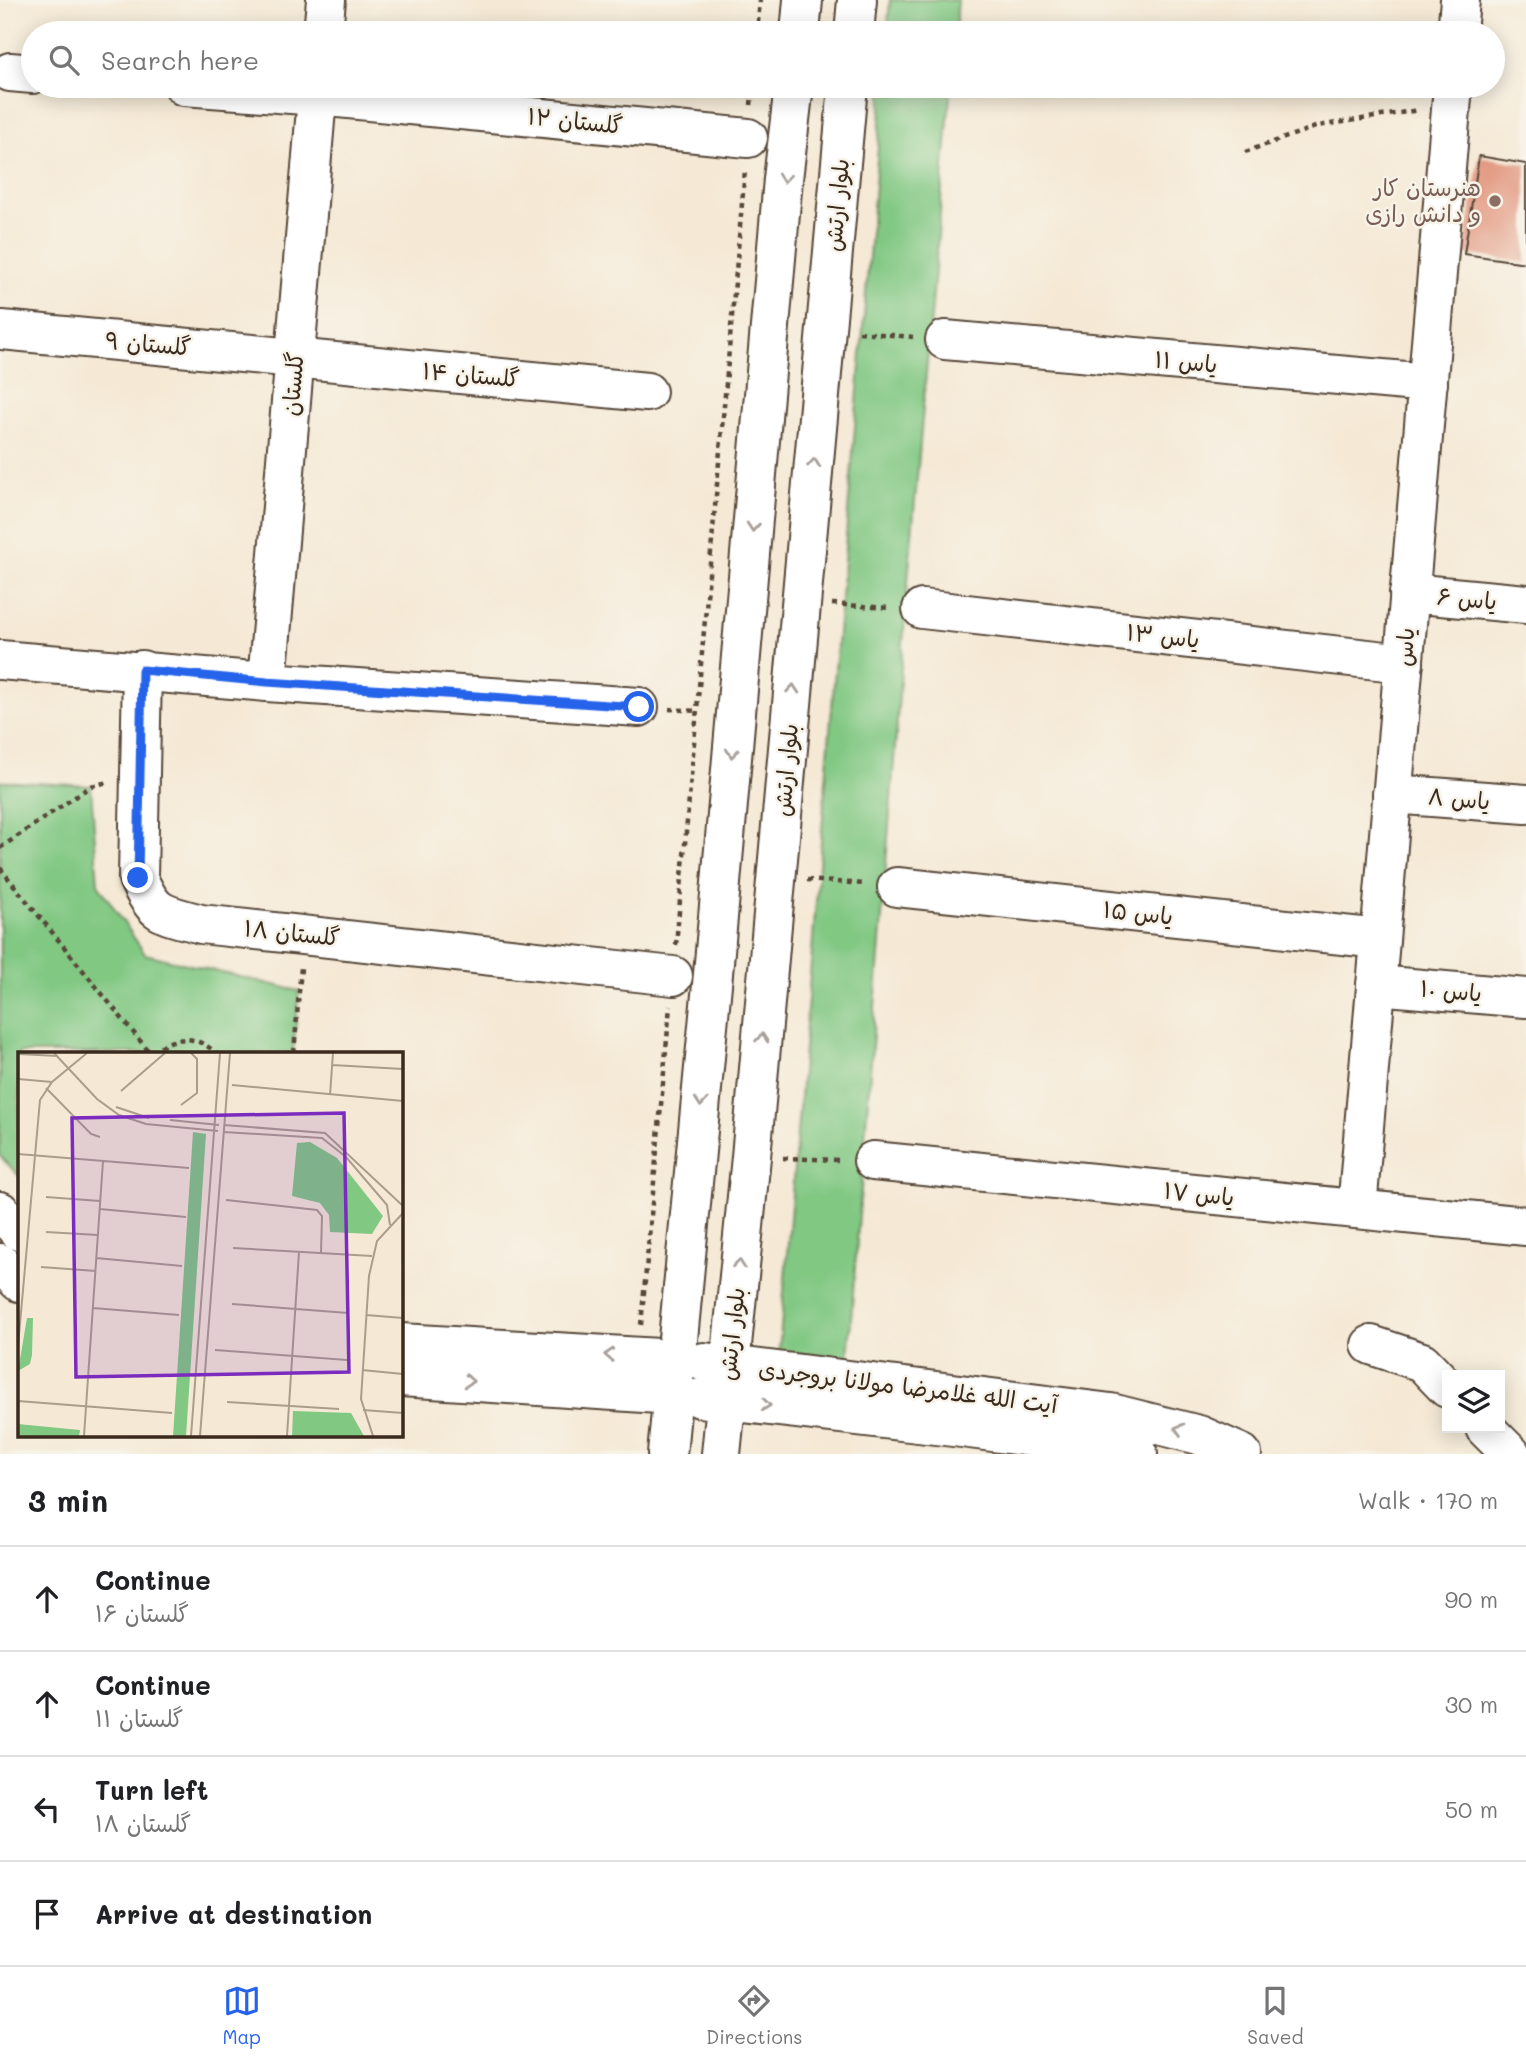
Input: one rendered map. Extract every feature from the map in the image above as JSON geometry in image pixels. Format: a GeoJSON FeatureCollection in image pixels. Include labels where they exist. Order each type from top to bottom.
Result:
{"type":"FeatureCollection","features":[{"type":"Feature","properties":{"kind":"street"},"geometry":{"type":"LineString","coordinates":[[324,21],[326,0]]}},
{"type":"Feature","properties":{"kind":"street"},"geometry":{"type":"LineString","coordinates":[[801,21],[803,0]]}},
{"type":"Feature","properties":{"kind":"street"},"geometry":{"type":"LineString","coordinates":[[855,21],[857,0]]}},
{"type":"Feature","properties":{"kind":"street"},"geometry":{"type":"LineString","coordinates":[[1458,21],[1460,0]]}},
{"type":"Feature","properties":{"kind":"street","name":"گلستان"},"geometry":{"type":"LineString","coordinates":[[267,682],[317,98]]}},
{"type":"Feature","properties":{"kind":"street","name":"گلستان ۱۲"},"geometry":{"type":"LineString","coordinates":[[382,98],[748,138]]}},
{"type":"Feature","properties":{"kind":"street"},"geometry":{"type":"LineString","coordinates":[[667,1454],[793,98]]}},
{"type":"Feature","properties":{"kind":"street","name":"بلوار ارتش"},"geometry":{"type":"LineString","coordinates":[[721,1454],[751,1157],[847,98]]}},
{"type":"Feature","properties":{"kind":"street","name":"یاس"},"geometry":{"type":"LineString","coordinates":[[1357,1209],[1452,98]]}},
{"type":"Feature","properties":{"kind":"street"},"geometry":{"type":"LineString","coordinates":[[788,137],[843,141]]}},
{"type":"Feature","properties":{"kind":"street","name":"گلستان ۹"},"geometry":{"type":"LineString","coordinates":[[2,330],[295,358]]}},
{"type":"Feature","properties":{"kind":"street","name":"یاس ۱۱"},"geometry":{"type":"LineString","coordinates":[[945,340],[1428,383]]}},
{"type":"Feature","properties":{"kind":"street","name":"گلستان ۱۴"},"geometry":{"type":"LineString","coordinates":[[295,358],[647,392]]}},
{"type":"Feature","properties":{"kind":"street","name":"یاس ۶"},"geometry":{"type":"LineString","coordinates":[[1409,593],[1526,604]]}},
{"type":"Feature","properties":{"kind":"street","name":"یاس ۱۳"},"geometry":{"type":"LineString","coordinates":[[922,609],[1404,663]]}},
{"type":"Feature","properties":{"kind":"street"},"geometry":{"type":"LineString","coordinates":[[0,660],[267,682],[639,707]]}},
{"type":"Feature","properties":{"kind":"street","name":"گلستان ۱۸"},"geometry":{"type":"LineString","coordinates":[[142,670],[138,878],[148,901],[162,913],[201,924],[673,976]]}},
{"type":"Feature","properties":{"kind":"street","name":"یاس ۸"},"geometry":{"type":"LineString","coordinates":[[1392,793],[1526,804]]}},
{"type":"Feature","properties":{"kind":"street","name":"یاس ۱۵"},"geometry":{"type":"LineString","coordinates":[[897,887],[1380,939]]}},
{"type":"Feature","properties":{"kind":"street","name":"یاس ۱۰"},"geometry":{"type":"LineString","coordinates":[[1376,985],[1526,998]]}},
{"type":"Feature","properties":{"kind":"street","name":"یاس ۱۷"},"geometry":{"type":"LineString","coordinates":[[873,1161],[1526,1226]]}},
{"type":"Feature","properties":{"kind":"street"},"geometry":{"type":"LineString","coordinates":[[0,1211],[18,1230]]}},
{"type":"Feature","properties":{"kind":"street"},"geometry":{"type":"LineString","coordinates":[[0,1263],[18,1281]]}},
{"type":"Feature","properties":{"kind":"street","name":"آیت الله غلامرضا مولانا بروجردی"},"geometry":{"type":"LineString","coordinates":[[402,1343],[675,1377],[1111,1413],[1186,1430],[1242,1454]]}},
{"type":"Feature","properties":{"kind":"street"},"geometry":{"type":"LineString","coordinates":[[1371,1345],[1422,1362],[1442,1383]]}},
{"type":"Feature","properties":{"kind":"street","name":"آیت الله غلامرضا مولانا بروجردی"},"geometry":{"type":"LineString","coordinates":[[402,1377],[675,1377]]}},
{"type":"Feature","properties":{"kind":"street","name":"آیت الله غلامرضا مولانا بروجردی"},"geometry":{"type":"LineString","coordinates":[[727,1382],[1138,1454]]}},
{"type":"Feature","properties":{"kind":"street"},"geometry":{"type":"LineString","coordinates":[[1490,1433],[1511,1454],[1516,1454]]}},
{"type":"Feature","properties":{"kind":"path"},"geometry":{"type":"LineString","coordinates":[[758,21],[760,0]]}},
{"type":"Feature","properties":{"kind":"path"},"geometry":{"type":"LineString","coordinates":[[675,1377],[641,1327],[751,98]]}},
{"type":"Feature","properties":{"kind":"path"},"geometry":{"type":"LineString","coordinates":[[1245,152],[1318,126],[1439,98]]}},
{"type":"Feature","properties":{"kind":"path"},"geometry":{"type":"LineString","coordinates":[[825,329],[945,340]]}},
{"type":"Feature","properties":{"kind":"path"},"geometry":{"type":"LineString","coordinates":[[801,603],[922,609]]}},
{"type":"Feature","properties":{"kind":"path"},"geometry":{"type":"LineString","coordinates":[[0,848],[90,786],[139,775]]}},
{"type":"Feature","properties":{"kind":"path"},"geometry":{"type":"LineString","coordinates":[[0,868],[150,1052]]}},
{"type":"Feature","properties":{"kind":"path"},"geometry":{"type":"LineString","coordinates":[[776,877],[897,887]]}},
{"type":"Feature","properties":{"kind":"path"},"geometry":{"type":"LineString","coordinates":[[294,1052],[304,934]]}},
{"type":"Feature","properties":{"kind":"path"},"geometry":{"type":"LineString","coordinates":[[152,1052],[175,1039],[204,1043],[215,1052]]}},
{"type":"Feature","properties":{"kind":"path"},"geometry":{"type":"LineString","coordinates":[[751,1157],[873,1161]]}},
{"type":"Feature","properties":{"kind":"green space"},"geometry":{"type":"Polygon","coordinates":[[[890,0],[958,0],[956,21],[888,21],[890,0]]]}},
{"type":"Feature","properties":{"kind":"green space"},"geometry":{"type":"Polygon","coordinates":[[[882,98],[950,98],[906,604],[848,1359],[779,1352],[882,98]]]}},
{"type":"Feature","properties":{"kind":"green space"},"geometry":{"type":"Polygon","coordinates":[[[0,781],[91,786],[98,884],[145,954],[299,991],[293,1052],[18,1052],[18,1175],[0,1156],[0,781]]]}},
{"type":"Feature","properties":{"kind":"building"},"geometry":{"type":"Polygon","coordinates":[[[1479,156],[1526,164],[1526,263],[1464,254],[1479,156]]]}},
{"type":"Feature","properties":{"kind":"place","name":"هنرستان کار و دانش رازی"},"geometry":{"type":"Point","coordinates":[1495,201]}},
{"type":"Feature","properties":{"kind":"route"},"geometry":{"type":"LineString","coordinates":[[138,878],[142,670],[267,682],[639,707]]}}]}
